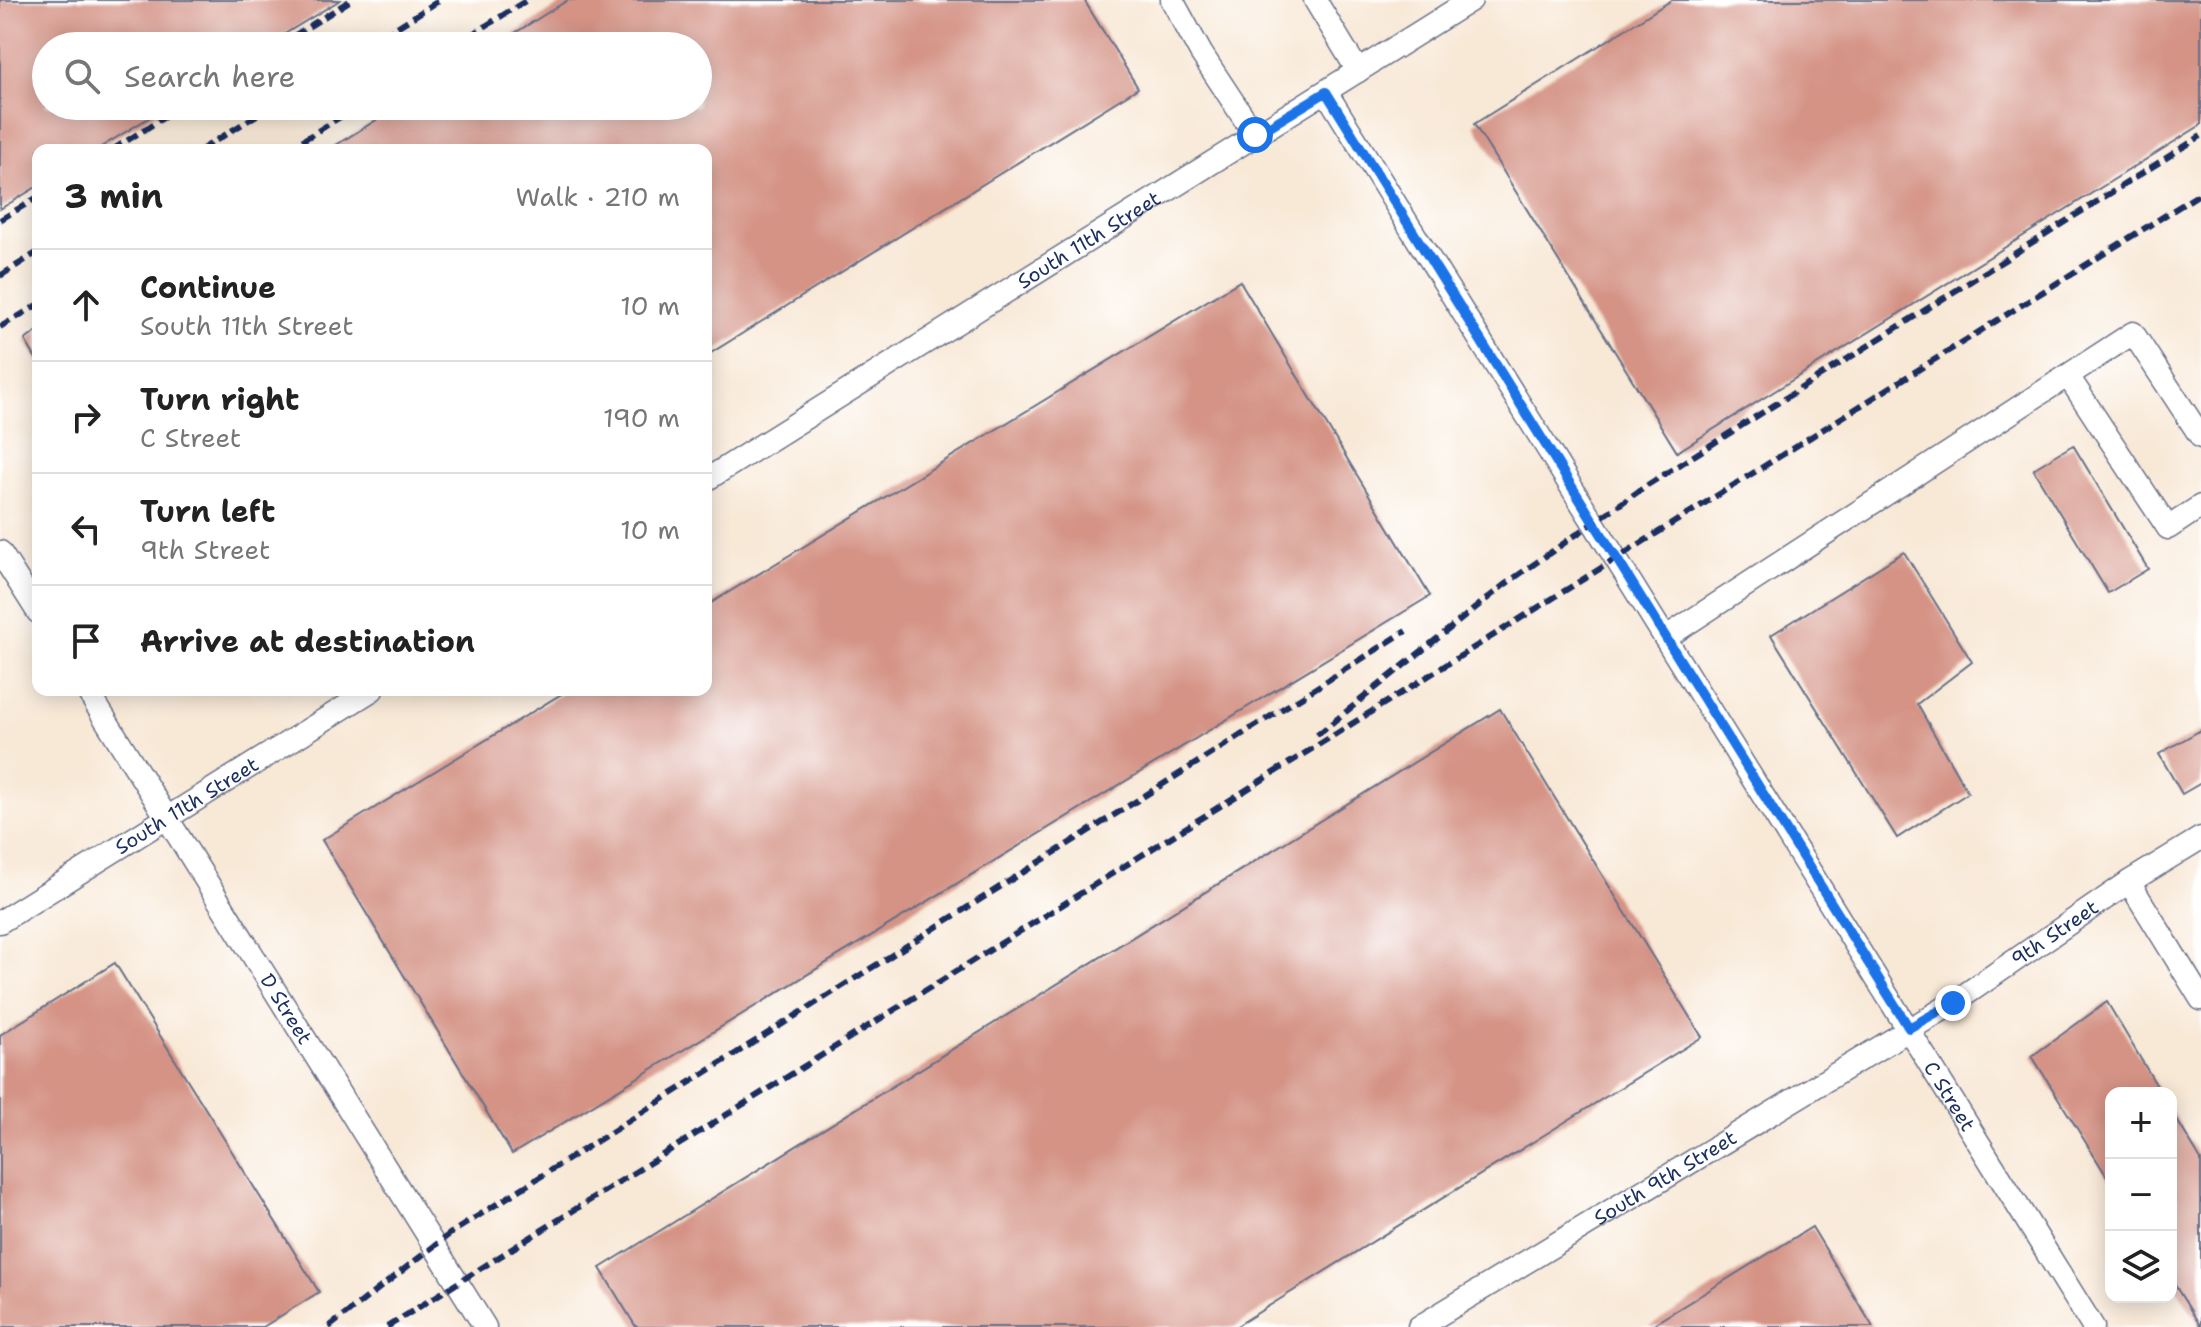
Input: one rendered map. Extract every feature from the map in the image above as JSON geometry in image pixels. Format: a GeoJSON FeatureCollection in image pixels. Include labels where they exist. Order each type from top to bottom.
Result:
{"type":"FeatureCollection","features":[{"type":"Feature","properties":{"kind":"lane"},"geometry":{"type":"LineString","coordinates":[[1172,0],[1201,53],[1255,135]]}},
{"type":"Feature","properties":{"kind":"lane"},"geometry":{"type":"LineString","coordinates":[[1315,0],[1358,71]]}},
{"type":"Feature","properties":{"kind":"lane","name":"South 11th Street"},"geometry":{"type":"LineString","coordinates":[[712,476],[1471,0]]}},
{"type":"Feature","properties":{"kind":"lane","name":"C Street"},"geometry":{"type":"LineString","coordinates":[[1326,92],[2093,1327]]}},
{"type":"Feature","properties":{"kind":"lane"},"geometry":{"type":"LineString","coordinates":[[1665,638],[2133,333],[2201,437]]}},
{"type":"Feature","properties":{"kind":"lane"},"geometry":{"type":"LineString","coordinates":[[2068,376],[2168,528],[2201,506]]}},
{"type":"Feature","properties":{"kind":"lane"},"geometry":{"type":"LineString","coordinates":[[0,552],[32,603]]}},
{"type":"Feature","properties":{"kind":"lane","name":"D Street"},"geometry":{"type":"LineString","coordinates":[[91,696],[485,1327]]}},
{"type":"Feature","properties":{"kind":"lane","name":"South 11th Street"},"geometry":{"type":"LineString","coordinates":[[0,922],[362,696]]}},
{"type":"Feature","properties":{"kind":"lane","name":"9th Street"},"geometry":{"type":"LineString","coordinates":[[1909,1028],[1953,1003],[2129,882],[2201,838]]}},
{"type":"Feature","properties":{"kind":"lane"},"geometry":{"type":"LineString","coordinates":[[2129,882],[2201,999]]}},
{"type":"Feature","properties":{"kind":"lane","name":"South 9th Street"},"geometry":{"type":"LineString","coordinates":[[1419,1327],[1909,1028]]}},
{"type":"Feature","properties":{"kind":"building"},"geometry":{"type":"Polygon","coordinates":[[[0,0],[340,0],[288,32],[32,32],[32,120],[145,120],[106,144],[32,144],[32,190],[0,209],[0,0]]]}},
{"type":"Feature","properties":{"kind":"building"},"geometry":{"type":"Polygon","coordinates":[[[568,0],[1084,0],[1138,88],[712,352],[712,144],[338,144],[376,120],[712,120],[712,32],[517,32],[568,0]]]}},
{"type":"Feature","properties":{"kind":"building"},"geometry":{"type":"Polygon","coordinates":[[[1672,0],[2201,0],[2201,125],[1677,452],[1474,124],[1672,0]]]}},
{"type":"Feature","properties":{"kind":"building"},"geometry":{"type":"Polygon","coordinates":[[[1240,281],[1430,596],[512,1154],[322,840],[558,696],[712,696],[712,602],[1240,281]]]}},
{"type":"Feature","properties":{"kind":"building"},"geometry":{"type":"Polygon","coordinates":[[[32,335],[32,352],[25,340],[32,335]]]}},
{"type":"Feature","properties":{"kind":"building"},"geometry":{"type":"Polygon","coordinates":[[[2073,445],[2148,569],[2108,593],[2033,469],[2073,445]]]}},
{"type":"Feature","properties":{"kind":"building"},"geometry":{"type":"Polygon","coordinates":[[[1904,552],[1972,662],[1917,704],[1968,793],[1897,838],[1771,635],[1904,552]]]}},
{"type":"Feature","properties":{"kind":"building"},"geometry":{"type":"Polygon","coordinates":[[[1500,709],[1702,1037],[1235,1327],[636,1327],[600,1268],[1500,709]]]}},
{"type":"Feature","properties":{"kind":"building"},"geometry":{"type":"Polygon","coordinates":[[[2201,730],[2201,783],[2182,794],[2159,754],[2201,730]]]}},
{"type":"Feature","properties":{"kind":"building"},"geometry":{"type":"Polygon","coordinates":[[[115,963],[319,1292],[263,1327],[0,1327],[0,1035],[115,963]]]}},
{"type":"Feature","properties":{"kind":"building"},"geometry":{"type":"Polygon","coordinates":[[[2107,1002],[2157,1087],[2105,1087],[2105,1173],[2032,1056],[2107,1002]]]}},
{"type":"Feature","properties":{"kind":"building"},"geometry":{"type":"Polygon","coordinates":[[[2177,1120],[2201,1160],[2201,1327],[2177,1289],[2177,1120]]]}},
{"type":"Feature","properties":{"kind":"building"},"geometry":{"type":"Polygon","coordinates":[[[1812,1227],[1873,1327],[1649,1327],[1812,1227]]]}},
{"type":"Feature","properties":{"kind":"railway"},"geometry":{"type":"LineString","coordinates":[[300,32],[351,0]]}},
{"type":"Feature","properties":{"kind":"railway"},"geometry":{"type":"LineString","coordinates":[[389,32],[440,0]]}},
{"type":"Feature","properties":{"kind":"railway"},"geometry":{"type":"LineString","coordinates":[[476,32],[527,0]]}},
{"type":"Feature","properties":{"kind":"railway"},"geometry":{"type":"LineString","coordinates":[[122,144],[160,120]]}},
{"type":"Feature","properties":{"kind":"railway"},"geometry":{"type":"LineString","coordinates":[[211,144],[249,120]]}},
{"type":"Feature","properties":{"kind":"railway"},"geometry":{"type":"LineString","coordinates":[[297,144],[335,120]]}},
{"type":"Feature","properties":{"kind":"railway"},"geometry":{"type":"LineString","coordinates":[[1317,735],[1504,585],[1649,484],[2201,136]]}},
{"type":"Feature","properties":{"kind":"railway"},"geometry":{"type":"LineString","coordinates":[[387,1327],[2201,193]]}},
{"type":"Feature","properties":{"kind":"railway"},"geometry":{"type":"LineString","coordinates":[[0,220],[32,201]]}},
{"type":"Feature","properties":{"kind":"railway"},"geometry":{"type":"LineString","coordinates":[[0,276],[32,256]]}},
{"type":"Feature","properties":{"kind":"railway"},"geometry":{"type":"LineString","coordinates":[[0,327],[32,308]]}},
{"type":"Feature","properties":{"kind":"railway"},"geometry":{"type":"LineString","coordinates":[[329,1327],[451,1233],[1406,631]]}},
{"type":"Feature","properties":{"kind":"route"},"geometry":{"type":"LineString","coordinates":[[1255,135],[1326,92],[1909,1028],[1953,1003]]}}]}
